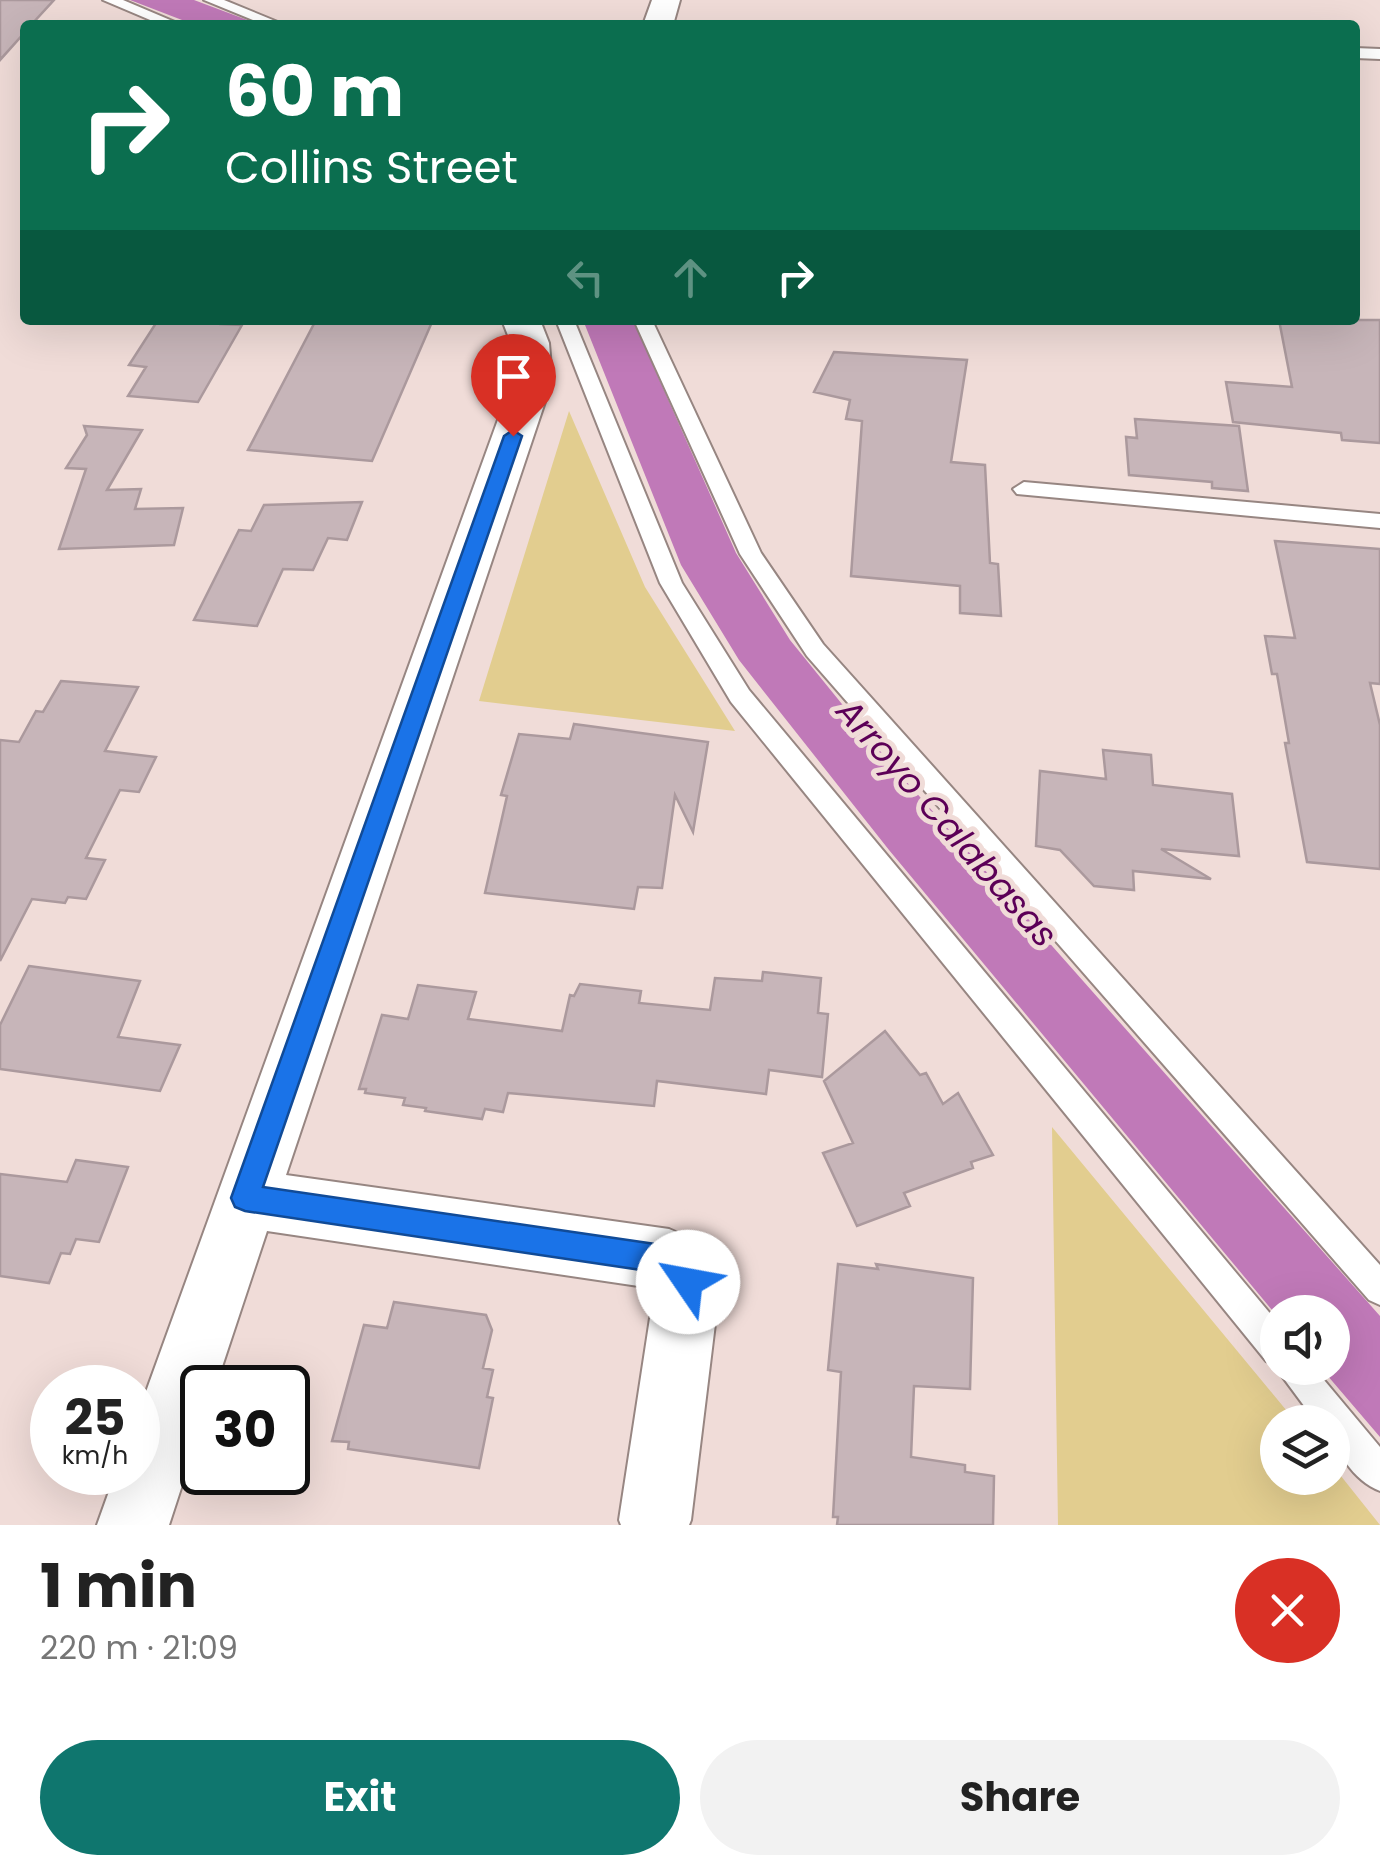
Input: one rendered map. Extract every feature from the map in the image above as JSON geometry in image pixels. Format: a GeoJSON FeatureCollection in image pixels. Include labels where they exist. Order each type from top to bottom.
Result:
{"type":"FeatureCollection","features":[{"type":"Feature","properties":{"kind":"street"},"geometry":{"type":"LineString","coordinates":[[133,1525],[532,381],[530,342],[523,325]]}},
{"type":"Feature","properties":{"kind":"street"},"geometry":{"type":"LineString","coordinates":[[245,1198],[669,1260],[688,1282],[655,1520]]}},
{"type":"Feature","properties":{"kind":"lane"},"geometry":{"type":"LineString","coordinates":[[110,0],[163,20]]}},
{"type":"Feature","properties":{"kind":"lane"},"geometry":{"type":"LineString","coordinates":[[211,0],[265,20]]}},
{"type":"Feature","properties":{"kind":"lane"},"geometry":{"type":"LineString","coordinates":[[567,325],[670,583],[740,696],[1260,1327]]}},
{"type":"Feature","properties":{"kind":"lane"},"geometry":{"type":"LineString","coordinates":[[645,325],[751,554],[816,650],[1380,1289]]}},
{"type":"Feature","properties":{"kind":"lane"},"geometry":{"type":"LineString","coordinates":[[1024,490],[1380,520]]}},
{"type":"Feature","properties":{"kind":"lane"},"geometry":{"type":"LineString","coordinates":[[1306,1385],[1380,1474]]}},
{"type":"Feature","properties":{"kind":"shaded area"},"geometry":{"type":"Polygon","coordinates":[[[130,0],[194,0],[248,20],[182,20],[130,0]]]}},
{"type":"Feature","properties":{"kind":"shaded area"},"geometry":{"type":"Polygon","coordinates":[[[585,325],[635,325],[736,553],[790,640],[889,762],[1380,1316],[1380,1437],[1336,1385],[1350,1385],[1350,1295],[1260,1296],[889,850],[739,660],[681,565],[585,325]]]}},
{"type":"Feature","properties":{"kind":"shaded area"},"geometry":{"type":"Polygon","coordinates":[[[569,411],[645,587],[735,731],[479,701],[569,411]]]}},
{"type":"Feature","properties":{"kind":"shaded area"},"geometry":{"type":"Polygon","coordinates":[[[1052,1127],[1260,1378],[1260,1385],[1265,1385],[1282,1405],[1260,1405],[1260,1495],[1350,1495],[1350,1487],[1380,1525],[1058,1525],[1052,1127]]]}},
{"type":"Feature","properties":{"kind":"building"},"geometry":{"type":"Polygon","coordinates":[[[0,0],[54,0],[36,20],[20,20],[20,38],[0,60],[0,0]]]}},
{"type":"Feature","properties":{"kind":"building"},"geometry":{"type":"Polygon","coordinates":[[[1360,320],[1380,320],[1380,443],[1342,440],[1341,433],[1233,422],[1226,382],[1292,387],[1280,325],[1360,325],[1360,320]]]}},
{"type":"Feature","properties":{"kind":"building"},"geometry":{"type":"Polygon","coordinates":[[[155,325],[242,325],[198,402],[128,396],[146,367],[129,365],[155,325]]]}},
{"type":"Feature","properties":{"kind":"building"},"geometry":{"type":"Polygon","coordinates":[[[313,325],[431,325],[372,461],[248,450],[313,325]]]}},
{"type":"Feature","properties":{"kind":"building"},"geometry":{"type":"Polygon","coordinates":[[[834,352],[967,360],[951,462],[985,465],[990,563],[998,564],[1001,616],[960,613],[960,586],[851,576],[862,421],[846,419],[850,400],[814,392],[834,352]]]}},
{"type":"Feature","properties":{"kind":"building"},"geometry":{"type":"Polygon","coordinates":[[[1135,419],[1239,426],[1248,491],[1212,488],[1212,482],[1129,475],[1126,437],[1137,438],[1135,419]]]}},
{"type":"Feature","properties":{"kind":"building"},"geometry":{"type":"Polygon","coordinates":[[[84,426],[142,430],[107,490],[141,489],[135,509],[183,508],[174,545],[59,549],[86,469],[66,468],[87,435],[84,426]]]}},
{"type":"Feature","properties":{"kind":"building"},"geometry":{"type":"Polygon","coordinates":[[[362,502],[347,540],[328,538],[313,570],[283,569],[257,626],[194,620],[239,530],[251,531],[264,505],[362,502]]]}},
{"type":"Feature","properties":{"kind":"building"},"geometry":{"type":"Polygon","coordinates":[[[1275,541],[1380,549],[1380,684],[1370,683],[1380,725],[1380,869],[1307,862],[1277,674],[1272,674],[1265,636],[1295,638],[1275,541]]]}},
{"type":"Feature","properties":{"kind":"building"},"geometry":{"type":"Polygon","coordinates":[[[61,681],[138,687],[105,751],[156,757],[139,792],[120,790],[86,858],[105,860],[86,899],[68,897],[65,903],[32,899],[0,961],[0,740],[19,742],[36,711],[43,712],[61,681]]]}},
{"type":"Feature","properties":{"kind":"building"},"geometry":{"type":"Polygon","coordinates":[[[574,724],[708,742],[693,832],[675,795],[662,888],[638,887],[634,909],[485,893],[507,796],[501,795],[519,734],[570,739],[574,724]]]}},
{"type":"Feature","properties":{"kind":"building"},"geometry":{"type":"Polygon","coordinates":[[[1103,750],[1151,755],[1153,785],[1232,794],[1239,856],[1161,849],[1211,879],[1133,871],[1134,890],[1094,886],[1060,850],[1036,846],[1040,771],[1106,779],[1103,750]]]}},
{"type":"Feature","properties":{"kind":"building"},"geometry":{"type":"Polygon","coordinates":[[[29,966],[140,981],[118,1037],[180,1045],[160,1091],[0,1069],[0,1025],[29,966]]]}},
{"type":"Feature","properties":{"kind":"building"},"geometry":{"type":"Polygon","coordinates":[[[763,972],[821,978],[818,1013],[828,1014],[822,1077],[769,1070],[766,1094],[657,1081],[654,1106],[508,1093],[503,1112],[485,1109],[482,1119],[425,1111],[426,1108],[403,1105],[405,1098],[359,1089],[382,1015],[408,1019],[418,985],[476,992],[468,1019],[562,1031],[570,995],[574,996],[580,984],[641,991],[639,1003],[710,1010],[715,978],[762,981],[763,972]]]}},
{"type":"Feature","properties":{"kind":"building"},"geometry":{"type":"Polygon","coordinates":[[[885,1031],[920,1075],[926,1073],[943,1104],[958,1093],[993,1155],[971,1162],[973,1168],[904,1193],[910,1206],[857,1226],[823,1153],[853,1143],[824,1081],[885,1031]]]}},
{"type":"Feature","properties":{"kind":"building"},"geometry":{"type":"Polygon","coordinates":[[[76,1160],[128,1167],[99,1242],[76,1239],[70,1254],[61,1253],[49,1283],[0,1276],[0,1174],[67,1182],[76,1160]]]}},
{"type":"Feature","properties":{"kind":"building"},"geometry":{"type":"Polygon","coordinates":[[[838,1264],[878,1269],[876,1264],[973,1278],[970,1389],[914,1386],[911,1457],[965,1465],[965,1472],[994,1476],[993,1525],[837,1525],[838,1517],[833,1517],[841,1372],[828,1370],[838,1264]]]}},
{"type":"Feature","properties":{"kind":"building"},"geometry":{"type":"Polygon","coordinates":[[[394,1302],[486,1315],[492,1330],[483,1368],[493,1370],[487,1397],[493,1398],[479,1468],[348,1449],[349,1442],[332,1441],[364,1325],[387,1328],[394,1302]]]}},
{"type":"Feature","properties":{"kind":"route"},"geometry":{"type":"LineString","coordinates":[[513,436],[245,1198],[669,1260],[688,1282]]}},
{"type":"Feature","properties":{"kind":"water label","name":"Arroyo Calabasas"},"geometry":{"type":"Point","coordinates":[947,823]}}]}
